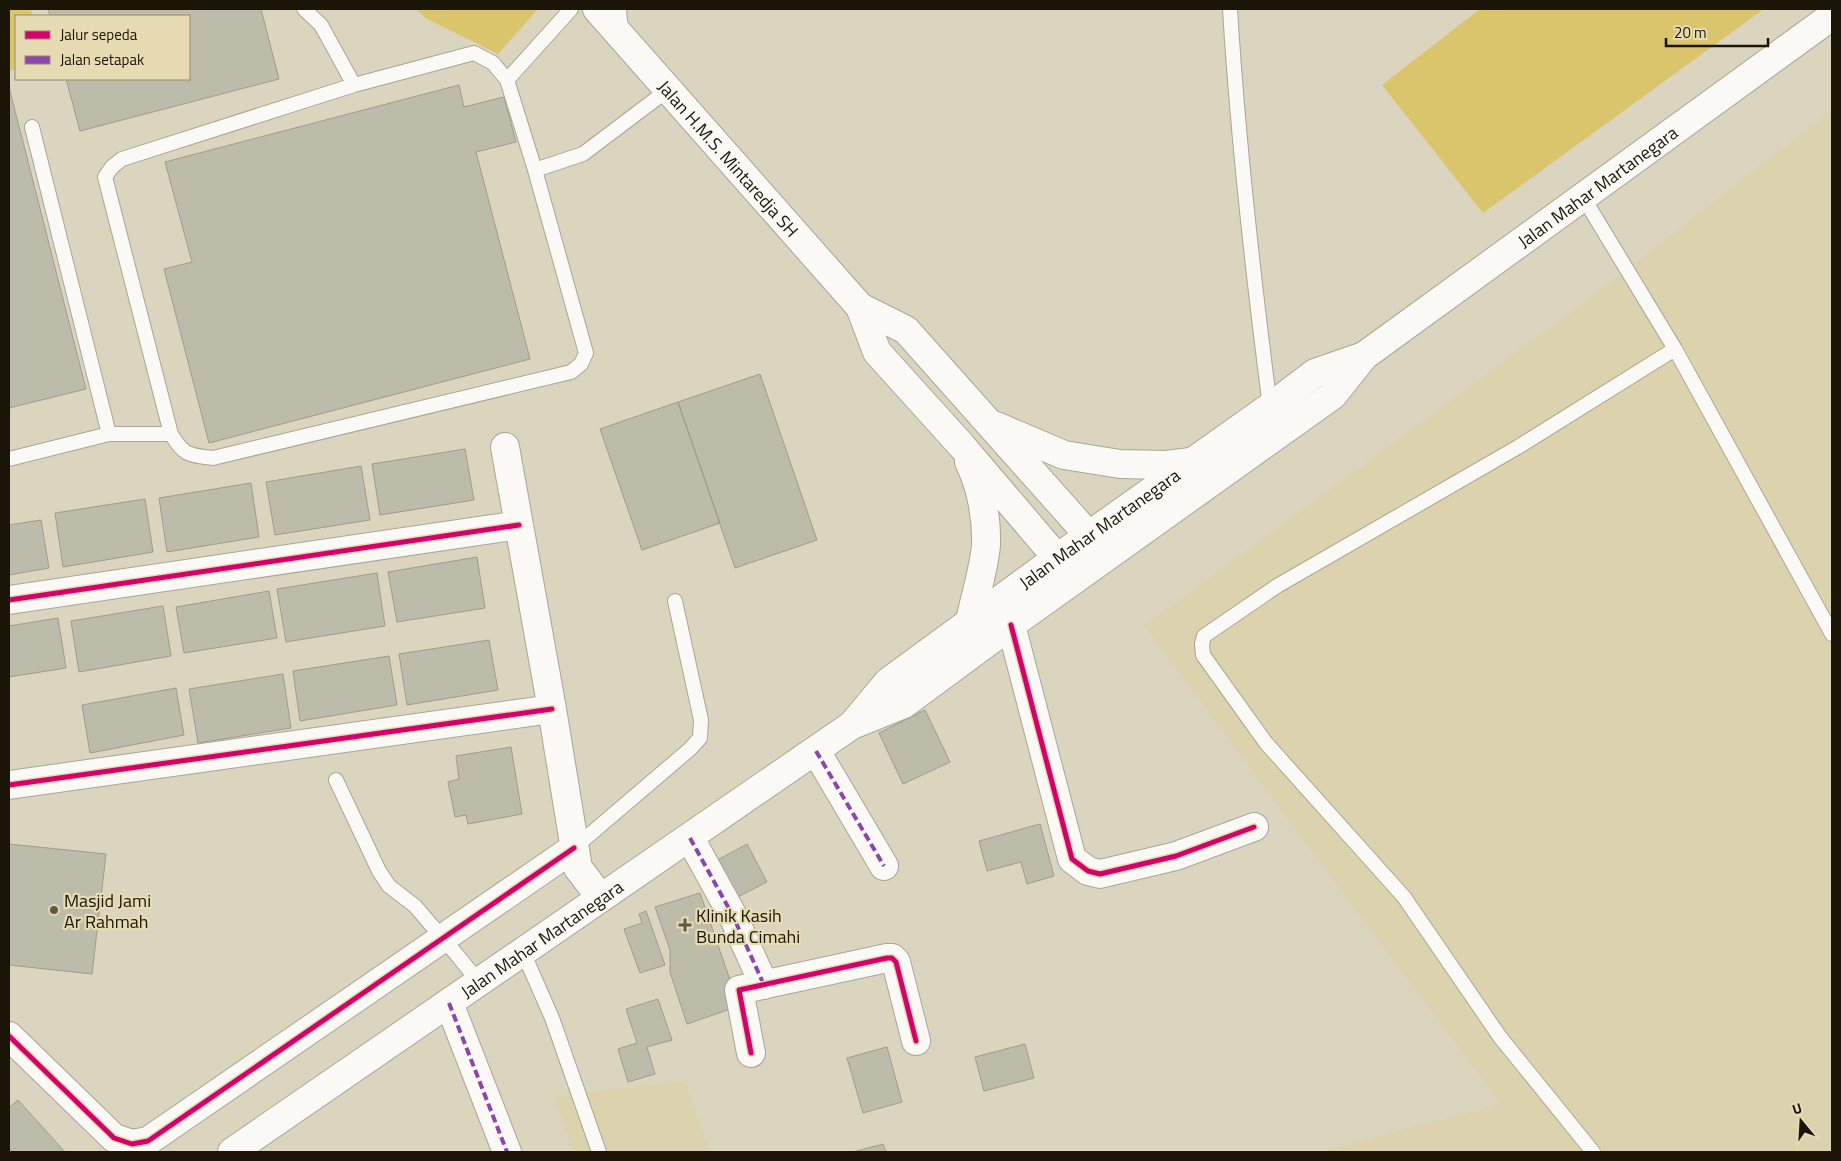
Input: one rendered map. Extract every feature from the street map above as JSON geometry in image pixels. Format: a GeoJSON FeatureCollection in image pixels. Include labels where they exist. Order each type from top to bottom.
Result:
{"type":"FeatureCollection","features":[{"type":"Feature","properties":{"kind":"main road","name":"Jalan H.M.S. Mintaredja SH"},"geometry":{"type":"LineString","coordinates":[[597,9],[860,307],[877,352],[961,445],[1075,579]]}},
{"type":"Feature","properties":{"kind":"main road","name":"Jalan Mahar Martanegara"},"geometry":{"type":"LineString","coordinates":[[232,1152],[852,725],[904,704],[1332,395],[1364,356],[1832,16]]}},
{"type":"Feature","properties":{"kind":"main road","name":"Jalan H.M.S. Mintaredja SH"},"geometry":{"type":"LineString","coordinates":[[860,307],[906,330],[1107,556]]}},
{"type":"Feature","properties":{"kind":"main road","name":"Jalan Mahar Martanegara"},"geometry":{"type":"LineString","coordinates":[[852,725],[888,682],[1057,558],[1315,373],[1364,356]]}},
{"type":"Feature","properties":{"kind":"main road"},"geometry":{"type":"LineString","coordinates":[[988,422],[1064,455],[1134,464],[1166,465],[1191,462]]}},
{"type":"Feature","properties":{"kind":"main road"},"geometry":{"type":"LineString","coordinates":[[961,445],[972,467],[980,492],[986,545],[970,621]]}},
{"type":"Feature","properties":{"kind":"main road"},"geometry":{"type":"LineString","coordinates":[[505,447],[552,709],[578,868],[601,898]]}},
{"type":"Feature","properties":{"kind":"main road"},"geometry":{"type":"LineString","coordinates":[[9,600],[519,526]]}},
{"type":"Feature","properties":{"kind":"main road"},"geometry":{"type":"LineString","coordinates":[[1011,625],[1072,859],[1080,866],[1088,871],[1100,874],[1176,856],[1254,827]]}},
{"type":"Feature","properties":{"kind":"main road"},"geometry":{"type":"LineString","coordinates":[[9,785],[552,709]]}},
{"type":"Feature","properties":{"kind":"main road"},"geometry":{"type":"LineString","coordinates":[[816,751],[884,866]]}},
{"type":"Feature","properties":{"kind":"main road"},"geometry":{"type":"LineString","coordinates":[[690,838],[733,916],[764,985]]}},
{"type":"Feature","properties":{"kind":"main road"},"geometry":{"type":"LineString","coordinates":[[9,1036],[114,1138],[132,1144],[148,1141],[574,848]]}},
{"type":"Feature","properties":{"kind":"main road"},"geometry":{"type":"LineString","coordinates":[[751,1053],[739,990],[892,958],[896,962],[916,1042]]}},
{"type":"Feature","properties":{"kind":"main road"},"geometry":{"type":"LineString","coordinates":[[449,1003],[508,1152]]}},
{"type":"Feature","properties":{"kind":"lane"},"geometry":{"type":"LineString","coordinates":[[304,9],[321,25],[354,85]]}},
{"type":"Feature","properties":{"kind":"lane"},"geometry":{"type":"LineString","coordinates":[[507,80],[571,9]]}},
{"type":"Feature","properties":{"kind":"lane"},"geometry":{"type":"LineString","coordinates":[[619,9],[621,36]]}},
{"type":"Feature","properties":{"kind":"lane"},"geometry":{"type":"LineString","coordinates":[[1230,9],[1233,66],[1248,218],[1270,407]]}},
{"type":"Feature","properties":{"kind":"lane"},"geometry":{"type":"LineString","coordinates":[[474,53],[494,63],[507,80],[536,170],[586,353],[581,364],[571,372],[213,458],[191,455],[179,448],[171,434],[106,177],[112,166],[122,159],[354,85],[474,53]]}},
{"type":"Feature","properties":{"kind":"lane"},"geometry":{"type":"LineString","coordinates":[[536,170],[583,154],[669,90]]}},
{"type":"Feature","properties":{"kind":"lane"},"geometry":{"type":"LineString","coordinates":[[32,127],[109,434]]}},
{"type":"Feature","properties":{"kind":"lane"},"geometry":{"type":"LineString","coordinates":[[1584,197],[1674,349],[1832,634]]}},
{"type":"Feature","properties":{"kind":"lane"},"geometry":{"type":"LineString","coordinates":[[1592,1152],[1500,1038],[1404,897],[1266,743],[1203,655],[1202,644],[1204,636],[1276,586],[1518,446],[1674,349]]}},
{"type":"Feature","properties":{"kind":"lane"},"geometry":{"type":"LineString","coordinates":[[9,459],[109,434],[171,434]]}},
{"type":"Feature","properties":{"kind":"lane"},"geometry":{"type":"LineString","coordinates":[[574,848],[690,749],[700,738],[701,720],[675,600]]}},
{"type":"Feature","properties":{"kind":"lane"},"geometry":{"type":"LineString","coordinates":[[336,780],[379,871],[389,886],[415,906],[479,982]]}},
{"type":"Feature","properties":{"kind":"lane"},"geometry":{"type":"LineString","coordinates":[[523,952],[552,1018],[599,1152]]}},
{"type":"Feature","properties":{"kind":"shaded area"},"geometry":{"type":"Polygon","coordinates":[[[9,9],[31,9],[32,15],[15,15],[15,69],[9,71],[9,9]]]}},
{"type":"Feature","properties":{"kind":"shaded area"},"geometry":{"type":"Polygon","coordinates":[[[416,9],[538,9],[498,54],[427,19],[416,9]]]}},
{"type":"Feature","properties":{"kind":"shaded area"},"geometry":{"type":"Polygon","coordinates":[[[1480,9],[1764,9],[1483,213],[1382,85],[1480,9]]]}},
{"type":"Feature","properties":{"kind":"shaded area"},"geometry":{"type":"Polygon","coordinates":[[[1832,110],[1832,1152],[1319,1152],[1501,1104],[1144,626],[1586,301],[1832,110]]]}},
{"type":"Feature","properties":{"kind":"shaded area"},"geometry":{"type":"Polygon","coordinates":[[[685,1081],[710,1152],[573,1152],[554,1096],[685,1081]]]}},
{"type":"Feature","properties":{"kind":"building"},"geometry":{"type":"Polygon","coordinates":[[[48,9],[261,9],[279,79],[80,131],[66,80],[190,80],[190,15],[50,15],[48,9]]]}},
{"type":"Feature","properties":{"kind":"building"},"geometry":{"type":"Polygon","coordinates":[[[459,85],[464,107],[504,97],[516,142],[476,152],[530,359],[209,443],[164,269],[192,262],[165,162],[459,85]]]}},
{"type":"Feature","properties":{"kind":"building"},"geometry":{"type":"Polygon","coordinates":[[[9,87],[86,389],[9,408],[9,87]]]}},
{"type":"Feature","properties":{"kind":"building"},"geometry":{"type":"Polygon","coordinates":[[[760,374],[817,540],[735,568],[678,402],[760,374]]]}},
{"type":"Feature","properties":{"kind":"building"},"geometry":{"type":"Polygon","coordinates":[[[678,402],[720,523],[642,550],[600,429],[678,402]]]}},
{"type":"Feature","properties":{"kind":"building"},"geometry":{"type":"Polygon","coordinates":[[[465,449],[474,500],[380,515],[372,464],[465,449]]]}},
{"type":"Feature","properties":{"kind":"building"},"geometry":{"type":"Polygon","coordinates":[[[361,466],[370,520],[275,535],[266,482],[361,466]]]}},
{"type":"Feature","properties":{"kind":"building"},"geometry":{"type":"Polygon","coordinates":[[[251,483],[259,537],[167,552],[159,498],[251,483]]]}},
{"type":"Feature","properties":{"kind":"building"},"geometry":{"type":"Polygon","coordinates":[[[145,499],[153,552],[63,567],[55,513],[145,499]]]}},
{"type":"Feature","properties":{"kind":"building"},"geometry":{"type":"Polygon","coordinates":[[[41,520],[49,568],[9,575],[9,525],[41,520]]]}},
{"type":"Feature","properties":{"kind":"building"},"geometry":{"type":"Polygon","coordinates":[[[477,557],[485,608],[397,622],[388,572],[477,557]]]}},
{"type":"Feature","properties":{"kind":"building"},"geometry":{"type":"Polygon","coordinates":[[[377,573],[385,626],[286,642],[277,589],[377,573]]]}},
{"type":"Feature","properties":{"kind":"building"},"geometry":{"type":"Polygon","coordinates":[[[269,591],[277,638],[184,653],[176,607],[269,591]]]}},
{"type":"Feature","properties":{"kind":"building"},"geometry":{"type":"Polygon","coordinates":[[[163,606],[171,656],[79,672],[71,621],[163,606]]]}},
{"type":"Feature","properties":{"kind":"building"},"geometry":{"type":"Polygon","coordinates":[[[58,618],[66,668],[9,677],[9,626],[58,618]]]}},
{"type":"Feature","properties":{"kind":"building"},"geometry":{"type":"Polygon","coordinates":[[[489,640],[498,690],[407,705],[399,654],[489,640]]]}},
{"type":"Feature","properties":{"kind":"building"},"geometry":{"type":"Polygon","coordinates":[[[389,656],[397,705],[300,721],[293,671],[389,656]]]}},
{"type":"Feature","properties":{"kind":"building"},"geometry":{"type":"Polygon","coordinates":[[[283,674],[291,728],[198,743],[189,689],[283,674]]]}},
{"type":"Feature","properties":{"kind":"building"},"geometry":{"type":"Polygon","coordinates":[[[176,688],[184,735],[90,753],[82,705],[176,688]]]}},
{"type":"Feature","properties":{"kind":"building"},"geometry":{"type":"Polygon","coordinates":[[[925,710],[950,762],[903,784],[879,733],[925,710]]]}},
{"type":"Feature","properties":{"kind":"building"},"geometry":{"type":"Polygon","coordinates":[[[511,747],[522,814],[468,824],[466,815],[455,817],[448,782],[459,779],[456,756],[511,747]]]}},
{"type":"Feature","properties":{"kind":"building"},"geometry":{"type":"Polygon","coordinates":[[[1040,824],[1054,876],[1027,884],[1021,862],[987,871],[979,841],[1040,824]]]}},
{"type":"Feature","properties":{"kind":"building","name":"Masjid Jami Ar Rahmah"},"geometry":{"type":"Polygon","coordinates":[[[9,844],[106,854],[92,974],[9,965],[9,844]]]}},
{"type":"Feature","properties":{"kind":"building"},"geometry":{"type":"Polygon","coordinates":[[[747,844],[767,882],[734,899],[714,862],[747,844]]]}},
{"type":"Feature","properties":{"kind":"building"},"geometry":{"type":"Polygon","coordinates":[[[700,893],[739,1006],[687,1024],[670,972],[670,950],[655,907],[700,893]]]}},
{"type":"Feature","properties":{"kind":"building"},"geometry":{"type":"Polygon","coordinates":[[[646,911],[665,965],[640,973],[624,929],[642,923],[639,914],[646,911]]]}},
{"type":"Feature","properties":{"kind":"building"},"geometry":{"type":"Polygon","coordinates":[[[658,999],[672,1040],[647,1047],[655,1074],[628,1082],[618,1049],[637,1043],[626,1009],[658,999]]]}},
{"type":"Feature","properties":{"kind":"building"},"geometry":{"type":"Polygon","coordinates":[[[1025,1044],[1034,1078],[984,1091],[975,1057],[1025,1044]]]}},
{"type":"Feature","properties":{"kind":"building"},"geometry":{"type":"Polygon","coordinates":[[[887,1047],[902,1102],[863,1113],[847,1058],[887,1047]]]}},
{"type":"Feature","properties":{"kind":"building"},"geometry":{"type":"Polygon","coordinates":[[[18,1100],[65,1152],[9,1152],[9,1108],[18,1100]]]}},
{"type":"Feature","properties":{"kind":"building"},"geometry":{"type":"Polygon","coordinates":[[[883,1144],[886,1152],[853,1152],[883,1144]]]}},
{"type":"Feature","properties":{"kind":"marked path"},"geometry":{"type":"LineString","coordinates":[[816,751],[884,866]]}},
{"type":"Feature","properties":{"kind":"marked path"},"geometry":{"type":"LineString","coordinates":[[690,838],[733,916],[764,985]]}},
{"type":"Feature","properties":{"kind":"marked path"},"geometry":{"type":"LineString","coordinates":[[449,1003],[507,1152]]}},
{"type":"Feature","properties":{"kind":"cycle path"},"geometry":{"type":"LineString","coordinates":[[9,600],[519,525]]}},
{"type":"Feature","properties":{"kind":"cycle path"},"geometry":{"type":"LineString","coordinates":[[1011,625],[1072,859],[1088,871],[1100,874],[1176,856],[1254,827]]}},
{"type":"Feature","properties":{"kind":"cycle path"},"geometry":{"type":"LineString","coordinates":[[9,785],[552,709]]}},
{"type":"Feature","properties":{"kind":"cycle path"},"geometry":{"type":"LineString","coordinates":[[9,1036],[114,1138],[132,1144],[148,1141],[574,848]]}},
{"type":"Feature","properties":{"kind":"cycle path"},"geometry":{"type":"LineString","coordinates":[[751,1053],[739,990],[887,958],[892,958],[896,962],[916,1041]]}},
{"type":"Feature","properties":{"kind":"place","name":"Masjid Jami Ar Rahmah"},"geometry":{"type":"Point","coordinates":[54,910]}},
{"type":"Feature","properties":{"kind":"place","name":"Klinik Kasih Bunda Cimahi"},"geometry":{"type":"Point","coordinates":[685,925]}}]}
